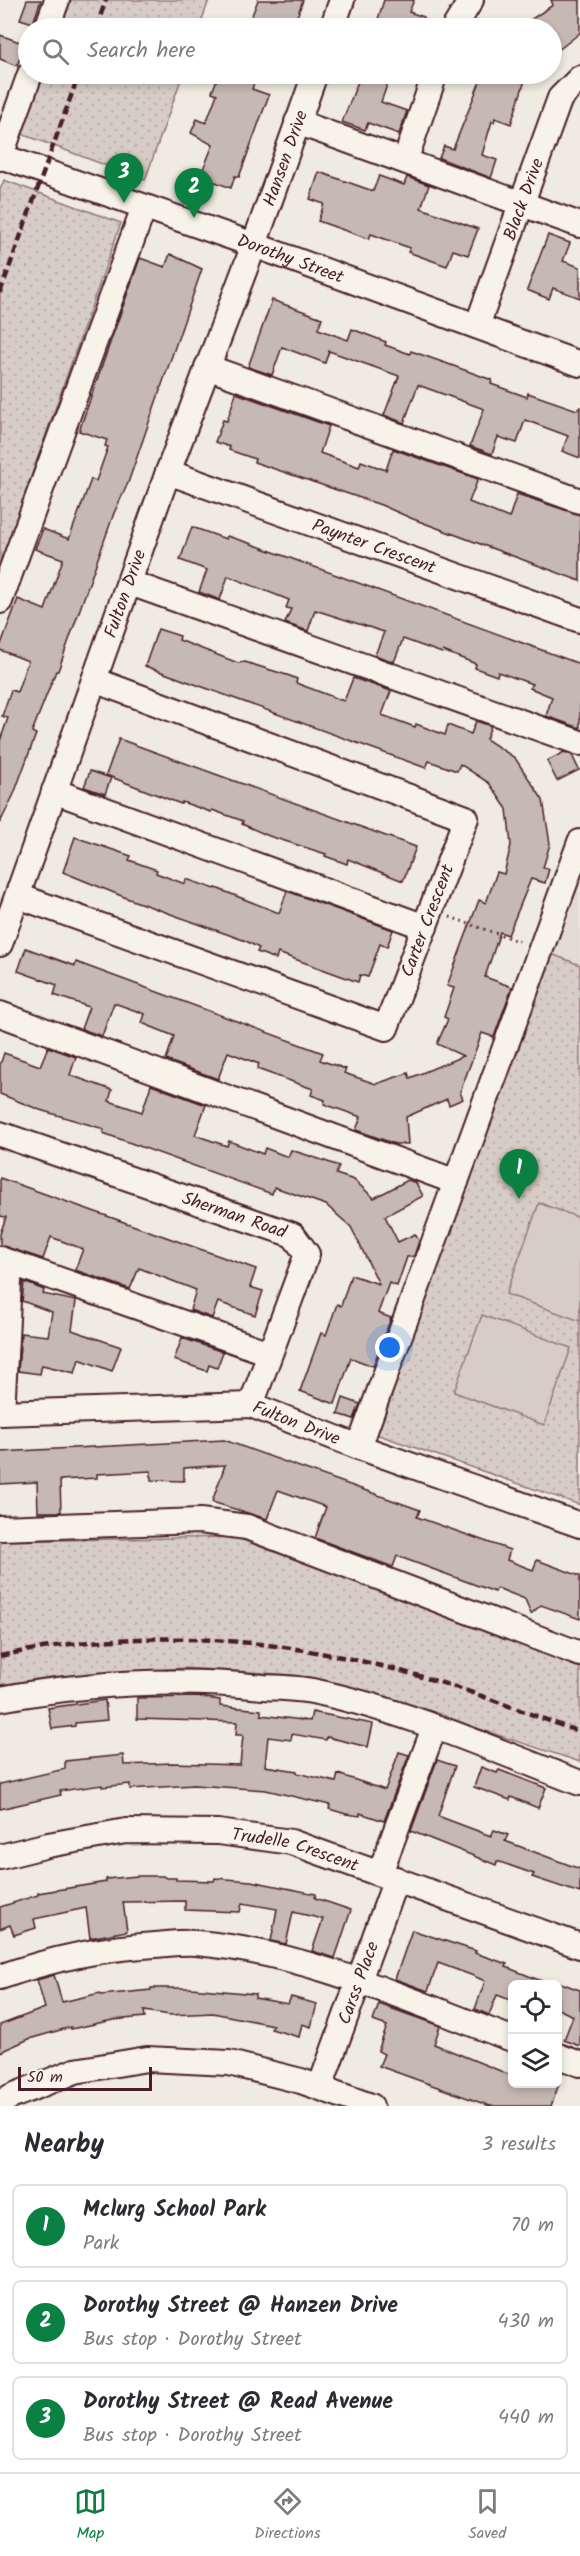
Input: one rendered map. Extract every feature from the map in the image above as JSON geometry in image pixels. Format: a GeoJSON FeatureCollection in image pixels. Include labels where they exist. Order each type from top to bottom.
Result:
{"type":"FeatureCollection","features":[{"type":"Feature","properties":{"kind":"street"},"geometry":{"type":"LineString","coordinates":[[51,18],[57,0]]}},
{"type":"Feature","properties":{"kind":"street"},"geometry":{"type":"LineString","coordinates":[[336,18],[342,0]]}},
{"type":"Feature","properties":{"kind":"street"},"geometry":{"type":"LineString","coordinates":[[460,18],[471,0]]}},
{"type":"Feature","properties":{"kind":"street","name":"Black Drive"},"geometry":{"type":"LineString","coordinates":[[477,326],[560,98],[580,78]]}},
{"type":"Feature","properties":{"kind":"street"},"geometry":{"type":"LineString","coordinates":[[0,157],[26,84]]}},
{"type":"Feature","properties":{"kind":"street","name":"Hansen Drive"},"geometry":{"type":"LineString","coordinates":[[254,245],[311,84]]}},
{"type":"Feature","properties":{"kind":"street"},"geometry":{"type":"LineString","coordinates":[[405,161],[432,84]]}},
{"type":"Feature","properties":{"kind":"street"},"geometry":{"type":"LineString","coordinates":[[297,122],[580,225]]}},
{"type":"Feature","properties":{"kind":"street","name":"Dorothy Street"},"geometry":{"type":"LineString","coordinates":[[0,157],[254,245],[580,363]]}},
{"type":"Feature","properties":{"kind":"street"},"geometry":{"type":"LineString","coordinates":[[0,601],[144,207]]}},
{"type":"Feature","properties":{"kind":"street","name":"Fulton Drive"},"geometry":{"type":"LineString","coordinates":[[0,944],[168,472],[254,245]]}},
{"type":"Feature","properties":{"kind":"street"},"geometry":{"type":"LineString","coordinates":[[207,367],[580,501]]}},
{"type":"Feature","properties":{"kind":"street","name":"Paynter Crescent"},"geometry":{"type":"LineString","coordinates":[[168,472],[580,620]]}},
{"type":"Feature","properties":{"kind":"street"},"geometry":{"type":"LineString","coordinates":[[130,583],[580,742]]}},
{"type":"Feature","properties":{"kind":"street","name":"Carter Crescent"},"geometry":{"type":"LineString","coordinates":[[18,896],[386,1028],[466,818],[94,680]]}},
{"type":"Feature","properties":{"kind":"street"},"geometry":{"type":"LineString","coordinates":[[54,790],[428,919]]}},
{"type":"Feature","properties":{"kind":"street"},"geometry":{"type":"LineString","coordinates":[[359,1447],[580,842]]}},
{"type":"Feature","properties":{"kind":"street"},"geometry":{"type":"LineString","coordinates":[[0,1014],[456,1182]]}},
{"type":"Feature","properties":{"kind":"street","name":"Sherman Road"},"geometry":{"type":"LineString","coordinates":[[0,1134],[293,1235],[307,1254],[251,1405]]}},
{"type":"Feature","properties":{"kind":"street"},"geometry":{"type":"LineString","coordinates":[[1,1413],[5,1261],[269,1353]]}},
{"type":"Feature","properties":{"kind":"street","name":"Fulton Drive"},"geometry":{"type":"LineString","coordinates":[[1,1413],[251,1405],[359,1447],[580,1526]]}},
{"type":"Feature","properties":{"kind":"street"},"geometry":{"type":"LineString","coordinates":[[0,1528],[200,1521],[247,1527],[580,1654]]}},
{"type":"Feature","properties":{"kind":"street"},"geometry":{"type":"LineString","coordinates":[[0,1699],[46,1690],[129,1682],[224,1683],[316,1692],[434,1728],[580,1782]]}},
{"type":"Feature","properties":{"kind":"street","name":"Carss Place"},"geometry":{"type":"LineString","coordinates":[[320,2087],[360,1982],[388,1876],[434,1728]]}},
{"type":"Feature","properties":{"kind":"street","name":"Trudelle Crescent"},"geometry":{"type":"LineString","coordinates":[[0,1857],[48,1845],[126,1831],[218,1832],[291,1842],[580,1946]]}},
{"type":"Feature","properties":{"kind":"street"},"geometry":{"type":"LineString","coordinates":[[0,1977],[43,1962],[115,1947],[194,1943],[259,1951],[311,1965],[508,2037]]}},
{"type":"Feature","properties":{"kind":"street"},"geometry":{"type":"LineString","coordinates":[[562,2057],[580,2064]]}},
{"type":"Feature","properties":{"kind":"street"},"geometry":{"type":"LineString","coordinates":[[0,2103],[75,2071],[147,2059],[229,2063],[320,2087],[371,2106]]}},
{"type":"Feature","properties":{"kind":"path"},"geometry":{"type":"LineString","coordinates":[[428,919],[541,949]]}},
{"type":"Feature","properties":{"kind":"shaded area"},"geometry":{"type":"Polygon","coordinates":[[[71,0],[209,0],[203,18],[65,18],[71,0]]]}},
{"type":"Feature","properties":{"kind":"shaded area"},"geometry":{"type":"Polygon","coordinates":[[[40,84],[179,84],[145,180],[22,134],[40,84]]]}},
{"type":"Feature","properties":{"kind":"shaded area"},"geometry":{"type":"Polygon","coordinates":[[[4,180],[121,223],[0,564],[0,190],[4,180]]]}},
{"type":"Feature","properties":{"kind":"shaded area"},"geometry":{"type":"Polygon","coordinates":[[[580,866],[580,965],[549,953],[580,866]]]}},
{"type":"Feature","properties":{"kind":"shaded area"},"geometry":{"type":"Polygon","coordinates":[[[549,953],[580,965],[580,1505],[373,1433],[549,953]]]}},
{"type":"Feature","properties":{"kind":"shaded area"},"geometry":{"type":"Polygon","coordinates":[[[539,1203],[580,1218],[580,1321],[506,1294],[539,1203]]]}},
{"type":"Feature","properties":{"kind":"shaded area"},"geometry":{"type":"Polygon","coordinates":[[[482,1315],[571,1348],[544,1425],[454,1392],[482,1315]]]}},
{"type":"Feature","properties":{"kind":"shaded area"},"geometry":{"type":"Polygon","coordinates":[[[234,1537],[580,1664],[580,1762],[376,1695],[294,1675],[184,1668],[51,1677],[0,1685],[0,1541],[234,1537]]]}},
{"type":"Feature","properties":{"kind":"building"},"geometry":{"type":"Polygon","coordinates":[[[27,0],[41,0],[35,18],[20,18],[27,0]]]}},
{"type":"Feature","properties":{"kind":"building"},"geometry":{"type":"Polygon","coordinates":[[[258,0],[303,0],[297,18],[251,18],[258,0]]]}},
{"type":"Feature","properties":{"kind":"building"},"geometry":{"type":"Polygon","coordinates":[[[384,0],[414,0],[409,12],[424,17],[424,18],[378,18],[384,0]]]}},
{"type":"Feature","properties":{"kind":"building"},"geometry":{"type":"Polygon","coordinates":[[[551,0],[580,0],[580,33],[562,47],[562,18],[533,18],[553,5],[551,0]]]}},
{"type":"Feature","properties":{"kind":"building"},"geometry":{"type":"Polygon","coordinates":[[[0,35],[18,41],[17,66],[0,59],[0,35]]]}},
{"type":"Feature","properties":{"kind":"building"},"geometry":{"type":"Polygon","coordinates":[[[215,84],[254,84],[252,89],[269,95],[239,177],[235,176],[231,188],[202,177],[201,174],[213,145],[191,133],[197,119],[206,123],[217,94],[212,92],[215,84]]]}},
{"type":"Feature","properties":{"kind":"building"},"geometry":{"type":"Polygon","coordinates":[[[357,84],[387,84],[381,102],[407,111],[399,134],[368,123],[365,130],[342,122],[357,84]]]}},
{"type":"Feature","properties":{"kind":"building"},"geometry":{"type":"Polygon","coordinates":[[[479,84],[524,84],[511,124],[495,118],[494,122],[492,121],[482,155],[497,160],[491,178],[439,158],[444,146],[453,149],[479,84]]]}},
{"type":"Feature","properties":{"kind":"building"},"geometry":{"type":"Polygon","coordinates":[[[319,172],[373,191],[379,176],[404,185],[407,177],[429,185],[421,208],[478,229],[468,255],[453,250],[447,266],[408,252],[410,248],[371,234],[369,239],[318,221],[324,204],[310,199],[319,172]]]}},
{"type":"Feature","properties":{"kind":"building"},"geometry":{"type":"Polygon","coordinates":[[[548,235],[570,243],[563,261],[580,267],[580,298],[553,288],[549,299],[527,290],[548,235]]]}},
{"type":"Feature","properties":{"kind":"building"},"geometry":{"type":"Polygon","coordinates":[[[170,254],[202,269],[128,483],[114,513],[58,671],[56,671],[32,732],[36,734],[14,794],[0,823],[0,741],[8,718],[2,716],[11,690],[17,692],[28,661],[0,650],[0,647],[18,599],[45,610],[63,559],[35,549],[43,529],[69,539],[91,479],[96,481],[108,447],[105,446],[107,440],[79,431],[140,258],[165,267],[170,254]]]}},
{"type":"Feature","properties":{"kind":"building"},"geometry":{"type":"Polygon","coordinates":[[[272,300],[322,318],[318,329],[348,340],[352,329],[386,342],[385,345],[410,354],[411,351],[492,380],[491,384],[527,397],[528,393],[577,410],[580,407],[580,458],[562,451],[568,436],[525,420],[517,443],[498,437],[492,454],[470,446],[484,409],[418,385],[404,423],[384,415],[399,376],[329,351],[325,363],[282,347],[272,375],[248,367],[272,300]]]}},
{"type":"Feature","properties":{"kind":"building"},"geometry":{"type":"Polygon","coordinates":[[[236,393],[329,426],[320,453],[359,467],[361,461],[386,470],[393,449],[478,479],[469,502],[509,518],[517,494],[580,515],[580,581],[381,505],[254,462],[255,459],[229,450],[230,447],[215,442],[223,420],[227,421],[236,393]]]}},
{"type":"Feature","properties":{"kind":"building"},"geometry":{"type":"Polygon","coordinates":[[[192,527],[226,539],[227,536],[249,543],[580,664],[580,728],[546,716],[552,697],[530,688],[532,684],[498,672],[497,676],[475,668],[476,664],[443,651],[442,653],[403,639],[394,662],[375,655],[384,632],[315,610],[308,631],[285,623],[291,609],[286,608],[289,600],[228,576],[220,600],[199,592],[207,570],[180,560],[192,527]]]}},
{"type":"Feature","properties":{"kind":"building"},"geometry":{"type":"Polygon","coordinates":[[[158,629],[180,636],[179,640],[238,663],[245,662],[290,676],[297,679],[296,683],[344,701],[353,678],[391,691],[382,715],[415,727],[416,724],[445,735],[448,725],[471,734],[476,721],[491,726],[486,739],[515,758],[543,800],[550,844],[543,868],[549,869],[545,883],[531,879],[508,935],[500,932],[485,977],[512,987],[494,1037],[482,1033],[460,1092],[463,1099],[449,1105],[447,1099],[406,1117],[408,1144],[395,1144],[356,1130],[361,1117],[324,1104],[325,1100],[311,1095],[313,1089],[257,1069],[259,1064],[228,1052],[218,1079],[166,1060],[174,1036],[142,1023],[145,1014],[114,1003],[102,1036],[81,1029],[89,1007],[54,995],[57,985],[18,971],[26,948],[75,966],[76,962],[323,1053],[320,1060],[346,1069],[344,1073],[376,1084],[408,1073],[410,1078],[463,1056],[437,1044],[448,1019],[444,1017],[454,988],[447,986],[479,900],[486,903],[497,872],[504,874],[511,845],[507,809],[489,783],[460,764],[457,771],[429,761],[426,768],[145,666],[158,629]]]}},
{"type":"Feature","properties":{"kind":"building"},"geometry":{"type":"Polygon","coordinates":[[[119,739],[416,847],[403,881],[348,859],[347,864],[325,856],[326,854],[269,836],[242,824],[243,821],[212,810],[211,812],[182,802],[181,804],[106,775],[119,739]]]}},
{"type":"Feature","properties":{"kind":"building"},"geometry":{"type":"Polygon","coordinates":[[[564,752],[572,755],[579,770],[557,781],[547,761],[564,752]]]}},
{"type":"Feature","properties":{"kind":"building"},"geometry":{"type":"Polygon","coordinates":[[[90,771],[111,778],[105,794],[84,787],[90,771]]]}},
{"type":"Feature","properties":{"kind":"building"},"geometry":{"type":"Polygon","coordinates":[[[75,837],[131,856],[129,860],[157,870],[156,873],[185,884],[186,879],[216,888],[279,913],[287,891],[393,930],[387,947],[380,944],[368,977],[360,975],[358,982],[278,953],[276,959],[257,952],[259,948],[246,941],[129,899],[63,872],[75,837]]]}},
{"type":"Feature","properties":{"kind":"building"},"geometry":{"type":"Polygon","coordinates":[[[48,1047],[76,1057],[70,1075],[112,1090],[109,1101],[142,1112],[151,1085],[206,1105],[195,1135],[227,1146],[229,1141],[263,1154],[265,1148],[288,1157],[291,1150],[339,1166],[336,1174],[354,1180],[374,1198],[408,1180],[416,1183],[423,1196],[385,1216],[398,1242],[415,1234],[419,1241],[414,1256],[407,1257],[397,1286],[389,1283],[378,1313],[391,1318],[373,1366],[351,1358],[335,1404],[300,1391],[321,1333],[326,1335],[337,1304],[341,1306],[351,1275],[379,1284],[351,1227],[326,1205],[274,1187],[272,1194],[103,1133],[104,1129],[40,1110],[0,1094],[0,1065],[4,1053],[40,1066],[48,1047]]]}},
{"type":"Feature","properties":{"kind":"building"},"geometry":{"type":"Polygon","coordinates":[[[0,1178],[256,1269],[250,1287],[263,1291],[255,1315],[218,1302],[212,1318],[190,1310],[196,1290],[139,1268],[130,1289],[75,1270],[83,1249],[51,1237],[43,1259],[0,1245],[0,1234],[6,1217],[0,1216],[0,1178]]]}},
{"type":"Feature","properties":{"kind":"building"},"geometry":{"type":"Polygon","coordinates":[[[24,1282],[44,1290],[43,1294],[76,1301],[72,1330],[121,1347],[112,1371],[79,1359],[75,1373],[42,1365],[40,1374],[18,1371],[21,1333],[48,1336],[52,1312],[22,1301],[24,1282]]]}},
{"type":"Feature","properties":{"kind":"building"},"geometry":{"type":"Polygon","coordinates":[[[182,1338],[223,1352],[217,1368],[209,1365],[207,1371],[174,1360],[182,1338]]]}},
{"type":"Feature","properties":{"kind":"building"},"geometry":{"type":"Polygon","coordinates":[[[343,1398],[360,1404],[354,1419],[338,1414],[343,1398]]]}},
{"type":"Feature","properties":{"kind":"building"},"geometry":{"type":"Polygon","coordinates":[[[224,1440],[420,1510],[417,1517],[510,1550],[507,1560],[533,1570],[537,1560],[580,1576],[580,1619],[541,1605],[531,1614],[525,1599],[497,1588],[495,1592],[397,1556],[393,1567],[315,1538],[326,1507],[278,1490],[267,1519],[212,1502],[225,1465],[184,1468],[184,1481],[151,1480],[151,1471],[97,1474],[97,1478],[60,1480],[61,1512],[38,1512],[37,1482],[0,1484],[0,1452],[224,1440]]]}},
{"type":"Feature","properties":{"kind":"building"},"geometry":{"type":"Polygon","coordinates":[[[199,1697],[220,1700],[220,1706],[261,1710],[261,1715],[310,1721],[312,1712],[373,1724],[368,1747],[327,1737],[326,1740],[292,1734],[291,1740],[268,1737],[265,1766],[297,1771],[297,1773],[336,1782],[338,1774],[385,1790],[399,1752],[409,1755],[384,1821],[360,1813],[360,1816],[346,1814],[329,1809],[330,1805],[266,1790],[194,1785],[130,1789],[130,1784],[102,1787],[102,1785],[60,1791],[61,1795],[0,1809],[0,1784],[65,1769],[65,1761],[123,1755],[124,1765],[172,1763],[240,1765],[243,1735],[236,1735],[237,1722],[137,1719],[137,1698],[199,1697]]]}},
{"type":"Feature","properties":{"kind":"building"},"geometry":{"type":"Polygon","coordinates":[[[105,1700],[107,1720],[75,1723],[75,1726],[52,1729],[48,1708],[105,1700]]]}},
{"type":"Feature","properties":{"kind":"building"},"geometry":{"type":"Polygon","coordinates":[[[437,1760],[455,1766],[438,1816],[491,1836],[494,1830],[508,1835],[505,1841],[580,1869],[580,1893],[532,1877],[534,1874],[497,1861],[496,1865],[411,1831],[437,1760]]]}},
{"type":"Feature","properties":{"kind":"building"},"geometry":{"type":"Polygon","coordinates":[[[481,1767],[497,1773],[499,1770],[546,1788],[538,1808],[511,1797],[510,1800],[474,1787],[481,1767]]]}},
{"type":"Feature","properties":{"kind":"building"},"geometry":{"type":"Polygon","coordinates":[[[163,1876],[176,1878],[176,1880],[214,1881],[215,1878],[251,1881],[316,1894],[315,1898],[351,1910],[335,1958],[312,1951],[323,1919],[293,1912],[286,1944],[271,1941],[277,1909],[242,1903],[240,1912],[185,1910],[185,1901],[123,1902],[127,1931],[90,1938],[86,1908],[34,1919],[36,1928],[14,1935],[10,1925],[0,1929],[0,1907],[38,1895],[38,1893],[106,1882],[106,1879],[163,1876]]]}},
{"type":"Feature","properties":{"kind":"building"},"geometry":{"type":"Polygon","coordinates":[[[412,1930],[476,1951],[475,1953],[507,1964],[506,1967],[539,1980],[508,1980],[508,1999],[497,1995],[489,2015],[475,2009],[485,1981],[471,1975],[438,1963],[428,1991],[395,1979],[412,1930]]]}},
{"type":"Feature","properties":{"kind":"building"},"geometry":{"type":"Polygon","coordinates":[[[54,1975],[62,2002],[100,1993],[101,1995],[151,1990],[151,1988],[191,1988],[255,1994],[255,1998],[288,2004],[291,1997],[317,2004],[311,2027],[302,2024],[299,2037],[271,2029],[273,2025],[213,2013],[170,2015],[144,2011],[145,2017],[113,2020],[71,2029],[71,2027],[29,2039],[0,2052],[0,2025],[45,2008],[37,1980],[54,1975]]]}},
{"type":"Feature","properties":{"kind":"building"},"geometry":{"type":"Polygon","coordinates":[[[562,1983],[580,1990],[580,2046],[564,2040],[573,2016],[562,2011],[562,1983]]]}},
{"type":"Feature","properties":{"kind":"building"},"geometry":{"type":"Polygon","coordinates":[[[379,2004],[440,2026],[434,2044],[508,2074],[508,2088],[558,2088],[551,2106],[490,2106],[379,2066],[384,2054],[378,2051],[387,2026],[373,2021],[379,2004]]]}},
{"type":"Feature","properties":{"kind":"railway"},"geometry":{"type":"LineString","coordinates":[[100,18],[106,0]]}},
{"type":"Feature","properties":{"kind":"railway"},"geometry":{"type":"LineString","coordinates":[[0,293],[75,84]]}},
{"type":"Feature","properties":{"kind":"railway"},"geometry":{"type":"LineString","coordinates":[[0,1656],[56,1646],[113,1640],[228,1641],[284,1647],[397,1670],[468,1691],[580,1732]]}},
{"type":"Feature","properties":{"kind":"place","name":"Dorothy Street @ Read Avenue"},"geometry":{"type":"Point","coordinates":[124,203]}},
{"type":"Feature","properties":{"kind":"place","name":"Dorothy Street @ Hanzen Drive"},"geometry":{"type":"Point","coordinates":[194,218]}},
{"type":"Feature","properties":{"kind":"place","name":"Mclurg School Park"},"geometry":{"type":"Point","coordinates":[519,1199]}}]}
